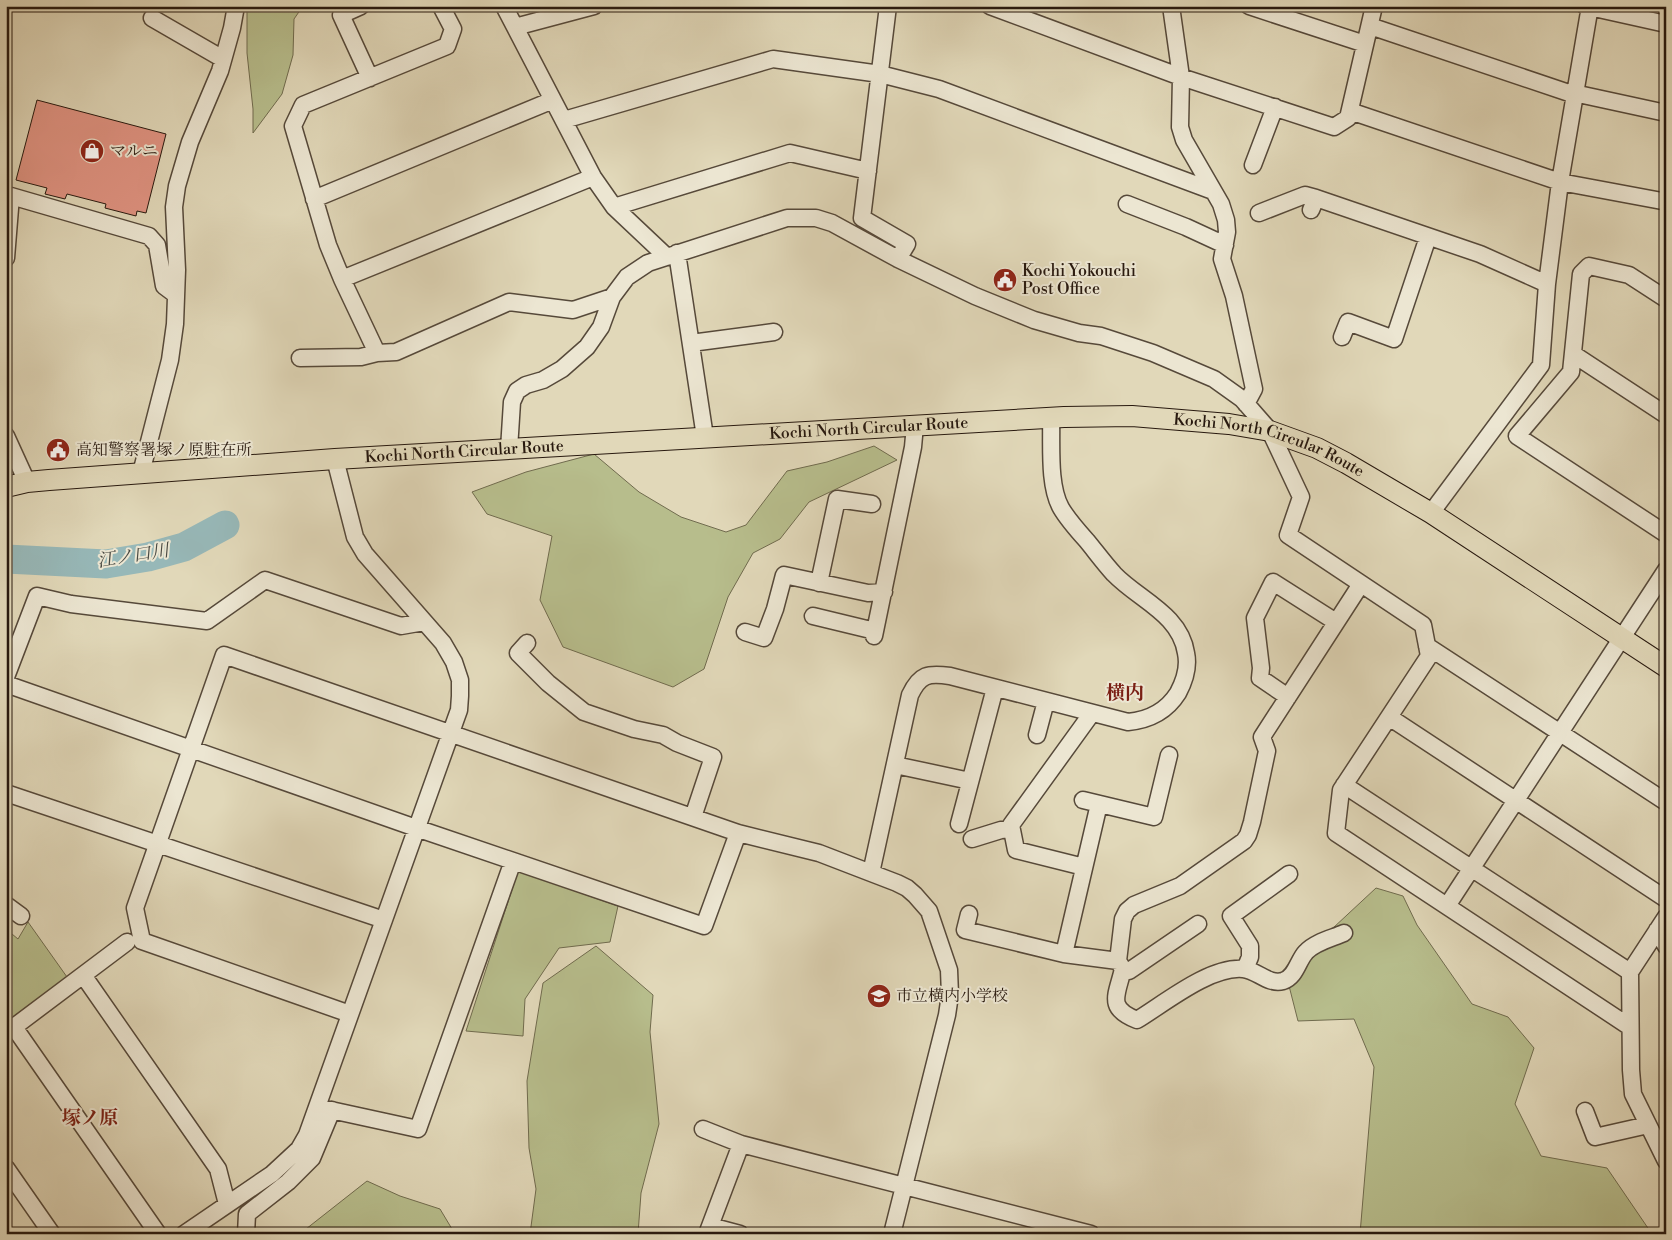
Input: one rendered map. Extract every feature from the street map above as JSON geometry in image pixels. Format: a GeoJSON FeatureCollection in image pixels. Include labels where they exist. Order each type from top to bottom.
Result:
{"type":"FeatureCollection","features":[{"type":"Feature","properties":{"kind":"main road","name":"Kochi North Circular Route"},"geometry":{"type":"LineString","coordinates":[[6,487],[26,482],[335,459],[915,425],[1132,416],[1229,424],[1270,430],[1317,448],[1339,459],[1431,513],[1666,666]]}},
{"type":"Feature","properties":{"kind":"street"},"geometry":{"type":"LineString","coordinates":[[141,473],[170,360],[175,324],[177,270],[174,207],[176,186],[190,142],[206,106],[223,59],[236,6]]}},
{"type":"Feature","properties":{"kind":"street"},"geometry":{"type":"LineString","coordinates":[[360,6],[341,15],[370,78]]}},
{"type":"Feature","properties":{"kind":"street"},"geometry":{"type":"LineString","coordinates":[[377,353],[328,245],[293,126],[303,106],[447,46],[453,29],[441,6]]}},
{"type":"Feature","properties":{"kind":"street"},"geometry":{"type":"LineString","coordinates":[[504,6],[593,177],[614,207],[672,255],[690,343],[705,438]]}},
{"type":"Feature","properties":{"kind":"street"},"geometry":{"type":"LineString","coordinates":[[515,27],[594,6]]}},
{"type":"Feature","properties":{"kind":"street"},"geometry":{"type":"LineString","coordinates":[[888,6],[862,218],[907,244],[898,259]]}},
{"type":"Feature","properties":{"kind":"street"},"geometry":{"type":"LineString","coordinates":[[990,6],[1181,76],[1334,127],[1348,118],[1374,6]]}},
{"type":"Feature","properties":{"kind":"street"},"geometry":{"type":"LineString","coordinates":[[1171,6],[1181,76],[1180,127],[1184,140],[1221,204],[1226,220],[1225,245],[1222,259],[1234,296],[1254,389],[1246,404]]}},
{"type":"Feature","properties":{"kind":"street"},"geometry":{"type":"LineString","coordinates":[[1249,6],[1366,44]]}},
{"type":"Feature","properties":{"kind":"street"},"geometry":{"type":"LineString","coordinates":[[1431,513],[1541,364],[1547,284],[1560,182],[1576,94],[1588,7],[1666,24]]}},
{"type":"Feature","properties":{"kind":"street"},"geometry":{"type":"LineString","coordinates":[[152,18],[223,59]]}},
{"type":"Feature","properties":{"kind":"street"},"geometry":{"type":"LineString","coordinates":[[1370,26],[1568,93],[1666,113]]}},
{"type":"Feature","properties":{"kind":"street"},"geometry":{"type":"LineString","coordinates":[[564,120],[773,58],[880,74],[939,89],[1213,191]]}},
{"type":"Feature","properties":{"kind":"street"},"geometry":{"type":"LineString","coordinates":[[314,199],[553,100]]}},
{"type":"Feature","properties":{"kind":"street"},"geometry":{"type":"LineString","coordinates":[[1254,165],[1274,107]]}},
{"type":"Feature","properties":{"kind":"street"},"geometry":{"type":"LineString","coordinates":[[1350,111],[1560,182],[1662,201]]}},
{"type":"Feature","properties":{"kind":"street"},"geometry":{"type":"LineString","coordinates":[[614,207],[790,153],[868,171]]}},
{"type":"Feature","properties":{"kind":"street"},"geometry":{"type":"LineString","coordinates":[[342,279],[593,177]]}},
{"type":"Feature","properties":{"kind":"street"},"geometry":{"type":"LineString","coordinates":[[1259,213],[1304,195],[1314,204],[1480,254],[1547,284]]}},
{"type":"Feature","properties":{"kind":"street"},"geometry":{"type":"LineString","coordinates":[[6,258],[11,196],[149,236],[158,245],[164,286],[176,295]]}},
{"type":"Feature","properties":{"kind":"street"},"geometry":{"type":"LineString","coordinates":[[1127,204],[1186,227],[1225,245]]}},
{"type":"Feature","properties":{"kind":"street"},"geometry":{"type":"LineString","coordinates":[[509,449],[512,402],[517,391],[526,385],[543,380],[562,369],[586,347],[601,327],[612,296],[627,277],[648,262],[787,218],[816,218],[832,223],[898,259],[975,296],[1034,320],[1079,333],[1101,336],[1153,353],[1214,379],[1242,399],[1270,430],[1300,497],[1288,535],[1423,625],[1429,656],[1341,790],[1336,833],[1630,1027]]}},
{"type":"Feature","properties":{"kind":"street"},"geometry":{"type":"LineString","coordinates":[[1342,337],[1348,322],[1394,339],[1428,237]]}},
{"type":"Feature","properties":{"kind":"street"},"geometry":{"type":"LineString","coordinates":[[1666,299],[1629,275],[1589,266],[1581,274],[1571,372],[1517,436],[1666,534]]}},
{"type":"Feature","properties":{"kind":"street"},"geometry":{"type":"LineString","coordinates":[[300,358],[361,357],[377,353],[396,352],[509,302],[574,310],[612,296]]}},
{"type":"Feature","properties":{"kind":"street"},"geometry":{"type":"LineString","coordinates":[[690,343],[774,332]]}},
{"type":"Feature","properties":{"kind":"street"},"geometry":{"type":"LineString","coordinates":[[1573,354],[1666,415]]}},
{"type":"Feature","properties":{"kind":"street"},"geometry":{"type":"LineString","coordinates":[[871,873],[910,695],[917,681],[926,676],[938,674],[1128,722],[1144,720],[1158,713],[1176,695],[1182,685],[1188,660],[1185,645],[1175,624],[1114,573],[1060,507],[1054,487],[1051,418]]}},
{"type":"Feature","properties":{"kind":"street"},"geometry":{"type":"LineString","coordinates":[[813,616],[874,634],[913,447],[915,425]]}},
{"type":"Feature","properties":{"kind":"street"},"geometry":{"type":"LineString","coordinates":[[6,436],[26,482]]}},
{"type":"Feature","properties":{"kind":"street"},"geometry":{"type":"LineString","coordinates":[[246,1234],[247,1214],[288,1182],[312,1158],[350,1014],[458,710],[460,696],[460,680],[454,662],[443,643],[365,554],[355,537],[335,459]]}},
{"type":"Feature","properties":{"kind":"street"},"geometry":{"type":"LineString","coordinates":[[818,583],[837,499],[872,504]]}},
{"type":"Feature","properties":{"kind":"street"},"geometry":{"type":"LineString","coordinates":[[1448,906],[1666,570]]}},
{"type":"Feature","properties":{"kind":"street"},"geometry":{"type":"LineString","coordinates":[[744,632],[764,638],[775,609],[784,575],[868,593],[884,592]]}},
{"type":"Feature","properties":{"kind":"street"},"geometry":{"type":"LineString","coordinates":[[6,677],[37,596],[70,604],[207,621],[265,580],[401,626],[424,622]]}},
{"type":"Feature","properties":{"kind":"street"},"geometry":{"type":"LineString","coordinates":[[1288,697],[1260,678],[1261,668],[1255,618],[1273,582],[1336,622]]}},
{"type":"Feature","properties":{"kind":"street"},"geometry":{"type":"LineString","coordinates":[[1344,934],[1323,942],[1306,952],[1295,971],[1284,981],[1273,982],[1245,969],[1229,970],[1208,976],[1137,1020],[1124,1015],[1118,1008],[1116,1000],[1121,965],[1123,919],[1127,912],[1134,905],[1180,886],[1244,840],[1248,835],[1266,751],[1262,737],[1361,584]]}},
{"type":"Feature","properties":{"kind":"street"},"geometry":{"type":"LineString","coordinates":[[527,643],[518,653],[548,683],[584,712],[634,729],[663,735],[676,744],[713,757],[693,817]]}},
{"type":"Feature","properties":{"kind":"street"},"geometry":{"type":"LineString","coordinates":[[1427,646],[1666,802]]}},
{"type":"Feature","properties":{"kind":"street"},"geometry":{"type":"LineString","coordinates":[[350,1014],[142,941],[135,908],[224,655],[738,832],[819,853],[907,888],[929,912],[949,970],[950,995],[947,1015],[892,1234]]}},
{"type":"Feature","properties":{"kind":"street"},"geometry":{"type":"LineString","coordinates":[[6,684],[416,828],[704,926],[738,832]]}},
{"type":"Feature","properties":{"kind":"street"},"geometry":{"type":"LineString","coordinates":[[959,824],[994,688]]}},
{"type":"Feature","properties":{"kind":"street"},"geometry":{"type":"LineString","coordinates":[[1037,735],[1046,701]]}},
{"type":"Feature","properties":{"kind":"street"},"geometry":{"type":"LineString","coordinates":[[1084,867],[1016,850],[1010,825],[1092,713]]}},
{"type":"Feature","properties":{"kind":"street"},"geometry":{"type":"LineString","coordinates":[[1389,717],[1666,899]]}},
{"type":"Feature","properties":{"kind":"street"},"geometry":{"type":"LineString","coordinates":[[1064,954],[1084,867],[1091,802],[1154,817],[1169,755]]}},
{"type":"Feature","properties":{"kind":"street"},"geometry":{"type":"LineString","coordinates":[[895,765],[970,780]]}},
{"type":"Feature","properties":{"kind":"street"},"geometry":{"type":"LineString","coordinates":[[1344,785],[1630,972]]}},
{"type":"Feature","properties":{"kind":"street"},"geometry":{"type":"LineString","coordinates":[[6,793],[384,920]]}},
{"type":"Feature","properties":{"kind":"street"},"geometry":{"type":"LineString","coordinates":[[972,839],[1001,830],[1011,829]]}},
{"type":"Feature","properties":{"kind":"street"},"geometry":{"type":"LineString","coordinates":[[325,1108],[418,1129],[512,861]]}},
{"type":"Feature","properties":{"kind":"street"},"geometry":{"type":"LineString","coordinates":[[1245,969],[1250,957],[1250,946],[1231,916],[1289,874]]}},
{"type":"Feature","properties":{"kind":"street"},"geometry":{"type":"LineString","coordinates":[[6,905],[22,916]]}},
{"type":"Feature","properties":{"kind":"street"},"geometry":{"type":"LineString","coordinates":[[969,914],[965,930],[1064,954],[1121,965],[1129,970],[1198,924]]}},
{"type":"Feature","properties":{"kind":"street"},"geometry":{"type":"LineString","coordinates":[[1661,924],[1630,972],[1630,1027],[1633,1094],[1656,1129],[1666,1161]]}},
{"type":"Feature","properties":{"kind":"street"},"geometry":{"type":"LineString","coordinates":[[1661,924],[1666,946]]}},
{"type":"Feature","properties":{"kind":"street"},"geometry":{"type":"LineString","coordinates":[[127,942],[10,1030],[158,1234]]}},
{"type":"Feature","properties":{"kind":"street"},"geometry":{"type":"LineString","coordinates":[[83,975],[218,1169],[227,1204]]}},
{"type":"Feature","properties":{"kind":"street"},"geometry":{"type":"LineString","coordinates":[[184,1234],[272,1174],[299,1149],[325,1108]]}},
{"type":"Feature","properties":{"kind":"street"},"geometry":{"type":"LineString","coordinates":[[1585,1111],[1595,1137],[1656,1129]]}},
{"type":"Feature","properties":{"kind":"street"},"geometry":{"type":"LineString","coordinates":[[703,1129],[741,1144],[1091,1234]]}},
{"type":"Feature","properties":{"kind":"street"},"geometry":{"type":"LineString","coordinates":[[740,1234],[709,1230],[741,1144]]}},
{"type":"Feature","properties":{"kind":"street"},"geometry":{"type":"LineString","coordinates":[[6,1168],[52,1234]]}},
{"type":"Feature","properties":{"kind":"green space"},"geometry":{"type":"Polygon","coordinates":[[[247,6],[303,6],[294,19],[293,55],[282,94],[253,133],[253,109],[247,53],[247,6]]]}},
{"type":"Feature","properties":{"kind":"green space"},"geometry":{"type":"Polygon","coordinates":[[[874,446],[897,460],[809,502],[780,539],[753,553],[728,597],[704,669],[673,687],[563,647],[540,600],[552,536],[487,514],[472,492],[526,472],[594,454],[639,492],[681,517],[726,532],[746,525],[787,471],[827,462],[874,446]]]}},
{"type":"Feature","properties":{"kind":"green space"},"geometry":{"type":"Polygon","coordinates":[[[518,871],[618,906],[610,942],[559,948],[525,999],[523,1036],[466,1031],[518,871]]]}},
{"type":"Feature","properties":{"kind":"green space"},"geometry":{"type":"Polygon","coordinates":[[[1376,888],[1403,896],[1417,925],[1472,1004],[1508,1017],[1534,1048],[1515,1104],[1541,1156],[1607,1168],[1652,1234],[1360,1234],[1374,1067],[1354,1019],[1298,1021],[1287,978],[1333,928],[1376,888]]]}},
{"type":"Feature","properties":{"kind":"green space"},"geometry":{"type":"Polygon","coordinates":[[[28,922],[67,977],[6,1022],[6,929],[18,939],[28,922]]]}},
{"type":"Feature","properties":{"kind":"green space"},"geometry":{"type":"Polygon","coordinates":[[[596,946],[653,995],[650,1032],[659,1124],[641,1193],[638,1234],[530,1234],[536,1189],[529,1148],[527,1081],[543,983],[596,946]]]}},
{"type":"Feature","properties":{"kind":"green space"},"geometry":{"type":"Polygon","coordinates":[[[367,1181],[400,1196],[440,1209],[455,1234],[305,1234],[306,1229],[367,1181]]]}},
{"type":"Feature","properties":{"kind":"building","name":"マルニ"},"geometry":{"type":"Polygon","coordinates":[[[37,100],[166,134],[146,213],[137,211],[136,216],[105,208],[106,204],[67,194],[65,199],[45,194],[47,188],[16,180],[37,100]]]}},
{"type":"Feature","properties":{"kind":"waterway","name":"江ノ口川"},"geometry":{"type":"LineString","coordinates":[[6,559],[106,564],[148,557],[184,547],[225,525]]}},
{"type":"Feature","properties":{"kind":"place","name":"マルニ"},"geometry":{"type":"Point","coordinates":[92,151]}},
{"type":"Feature","properties":{"kind":"place","name":"Kochi Yokouchi Post Office"},"geometry":{"type":"Point","coordinates":[1005,280]}},
{"type":"Feature","properties":{"kind":"place","name":"高知警察署塚ノ原駐在所"},"geometry":{"type":"Point","coordinates":[58,450]}},
{"type":"Feature","properties":{"kind":"place","name":"市立横内小学校"},"geometry":{"type":"Point","coordinates":[879,996]}},
{"type":"Feature","properties":{"kind":"district","name":"横内"},"geometry":{"type":"Point","coordinates":[1125,693]}},
{"type":"Feature","properties":{"kind":"district","name":"塚ノ原"},"geometry":{"type":"Point","coordinates":[90,1118]}}]}
